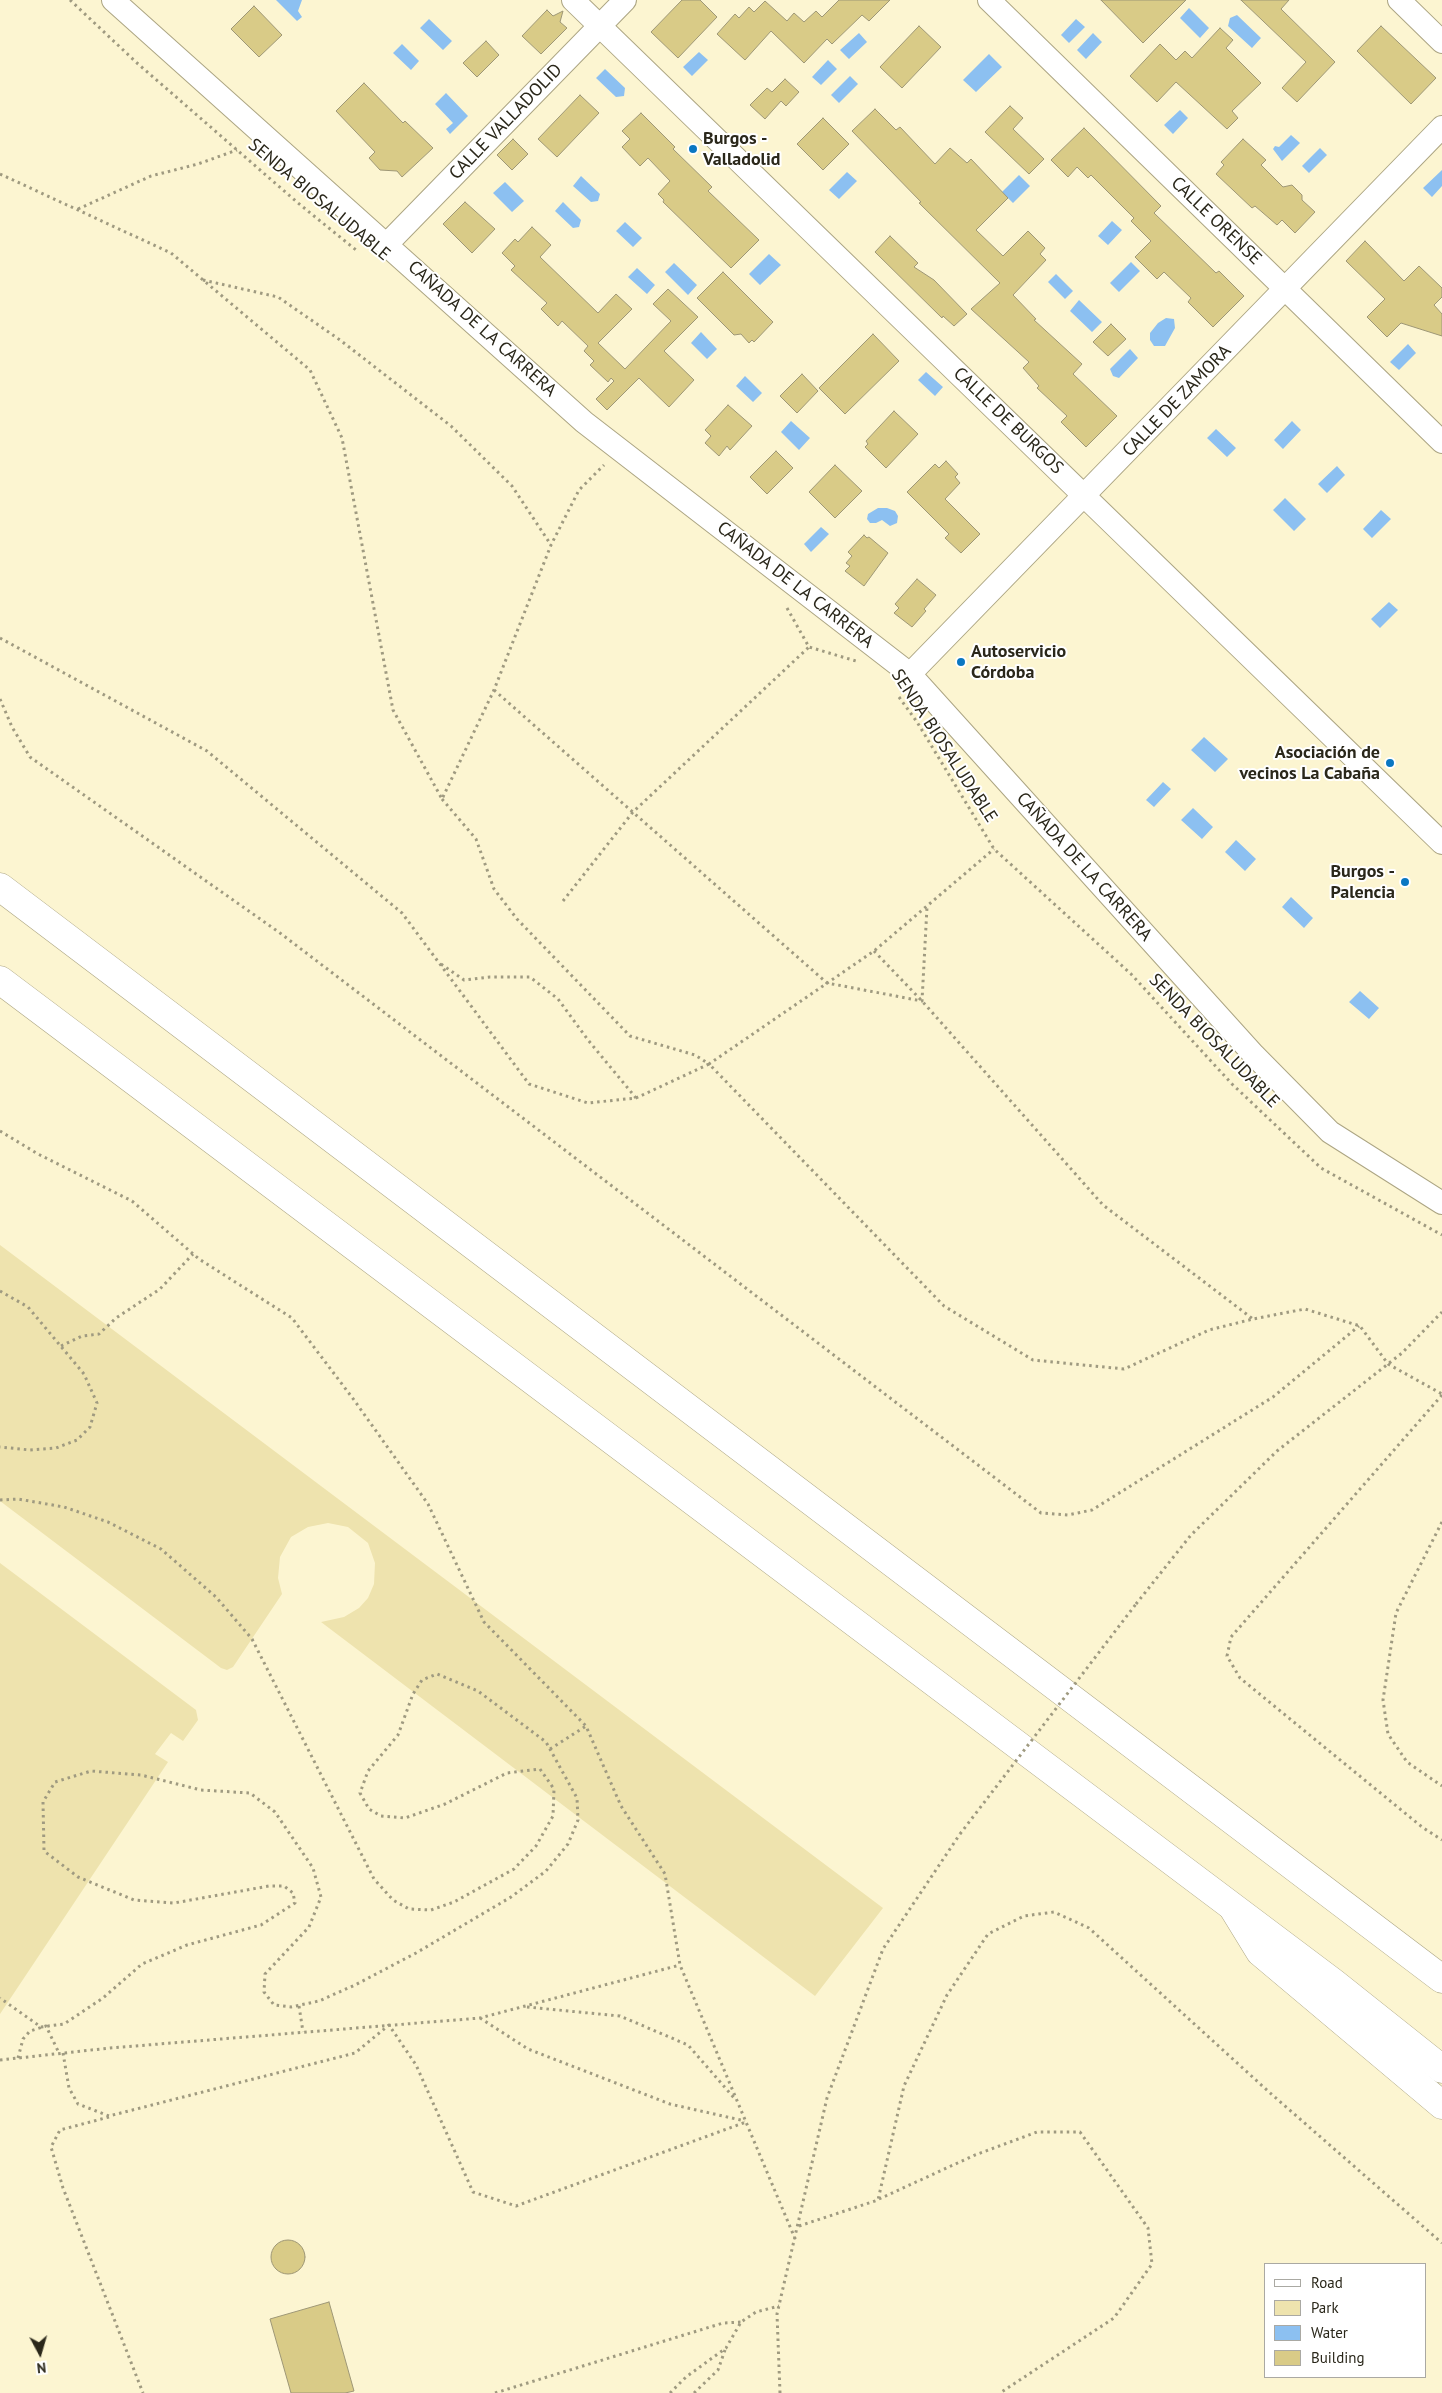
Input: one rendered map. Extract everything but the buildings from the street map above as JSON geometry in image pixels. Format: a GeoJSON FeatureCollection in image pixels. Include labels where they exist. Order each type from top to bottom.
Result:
{"type":"FeatureCollection","features":[{"type":"Feature","properties":{"kind":"highway"},"geometry":{"type":"LineString","coordinates":[[0,887],[1442,1979]]}},
{"type":"Feature","properties":{"kind":"highway"},"geometry":{"type":"LineString","coordinates":[[0,980],[1334,1982],[1442,2069]]}},
{"type":"Feature","properties":{"kind":"highway"},"geometry":{"type":"LineString","coordinates":[[1233,1908],[1260,1952],[1442,2105]]}},
{"type":"Feature","properties":{"kind":"street","name":"CAÑADA DE LA CARRERA"},"geometry":{"type":"LineString","coordinates":[[113,0],[584,422],[910,674],[1254,1055],[1330,1132],[1442,1203]]}},
{"type":"Feature","properties":{"kind":"street","name":"CALLE DE BURGOS"},"geometry":{"type":"LineString","coordinates":[[574,0],[1086,495],[1442,843]]}},
{"type":"Feature","properties":{"kind":"street","name":"CALLE VALLADOLID"},"geometry":{"type":"LineString","coordinates":[[387,244],[625,0]]}},
{"type":"Feature","properties":{"kind":"street","name":"CALLE ORENSE"},"geometry":{"type":"LineString","coordinates":[[989,0],[1442,442]]}},
{"type":"Feature","properties":{"kind":"street"},"geometry":{"type":"LineString","coordinates":[[1399,0],[1442,42]]}},
{"type":"Feature","properties":{"kind":"street","name":"CALLE DE ZAMORA"},"geometry":{"type":"LineString","coordinates":[[910,674],[1442,127]]}},
{"type":"Feature","properties":{"kind":"path","name":"SENDA BIOSALUDABLE"},"geometry":{"type":"LineString","coordinates":[[70,0],[137,63],[358,251]]}},
{"type":"Feature","properties":{"kind":"path"},"geometry":{"type":"LineString","coordinates":[[77,210],[152,176],[198,164],[237,150]]}},
{"type":"Feature","properties":{"kind":"path"},"geometry":{"type":"LineString","coordinates":[[0,174],[171,253],[310,370],[342,438],[393,710],[442,799],[476,839],[494,889],[512,912],[630,1036],[695,1055],[709,1064],[944,1306],[1033,1360],[1124,1369],[1209,1330],[1253,1319],[1305,1310],[1360,1326],[1388,1364],[1442,1395],[1231,1638],[1227,1656],[1240,1678],[1422,1827],[1442,1840]]}},
{"type":"Feature","properties":{"kind":"path"},"geometry":{"type":"LineString","coordinates":[[203,280],[278,296],[340,340],[451,426],[512,486],[551,545]]}},
{"type":"Feature","properties":{"kind":"path"},"geometry":{"type":"LineString","coordinates":[[442,799],[494,690],[551,545],[579,490],[605,464]]}},
{"type":"Feature","properties":{"kind":"path"},"geometry":{"type":"LineString","coordinates":[[785,605],[809,647],[860,662]]}},
{"type":"Feature","properties":{"kind":"path"},"geometry":{"type":"LineString","coordinates":[[0,638],[207,751],[402,913],[529,1084],[588,1103],[636,1098],[709,1064],[874,951],[994,849]]}},
{"type":"Feature","properties":{"kind":"path"},"geometry":{"type":"LineString","coordinates":[[563,901],[633,812],[809,647]]}},
{"type":"Feature","properties":{"kind":"path"},"geometry":{"type":"LineString","coordinates":[[494,690],[827,983],[922,1001]]}},
{"type":"Feature","properties":{"kind":"path","name":"SENDA BIOSALUDABLE"},"geometry":{"type":"LineString","coordinates":[[894,691],[917,722],[994,849],[1131,974],[1232,1084],[1321,1168],[1442,1235]]}},
{"type":"Feature","properties":{"kind":"path"},"geometry":{"type":"LineString","coordinates":[[0,699],[12,727],[30,757],[280,933],[1041,1512],[1068,1515],[1092,1510],[1273,1397],[1360,1326]]}},
{"type":"Feature","properties":{"kind":"path"},"geometry":{"type":"LineString","coordinates":[[922,1001],[927,906]]}},
{"type":"Feature","properties":{"kind":"path"},"geometry":{"type":"LineString","coordinates":[[874,951],[922,1001],[1103,1205],[1253,1319]]}},
{"type":"Feature","properties":{"kind":"path"},"geometry":{"type":"LineString","coordinates":[[438,963],[464,980],[490,977],[530,977],[558,999],[588,1040],[636,1098]]}},
{"type":"Feature","properties":{"kind":"path"},"geometry":{"type":"LineString","coordinates":[[0,1131],[38,1154],[132,1201],[193,1254],[292,1318],[354,1400],[428,1504],[484,1622],[586,1726],[621,1806],[665,1874],[680,1966],[796,2241]]}},
{"type":"Feature","properties":{"kind":"path"},"geometry":{"type":"LineString","coordinates":[[61,1346],[82,1336],[99,1334],[116,1318],[160,1289],[193,1254]]}},
{"type":"Feature","properties":{"kind":"path"},"geometry":{"type":"LineString","coordinates":[[0,1291],[28,1307],[84,1374],[97,1403],[90,1427],[77,1440],[56,1448],[30,1450],[0,1447]]}},
{"type":"Feature","properties":{"kind":"path"},"geometry":{"type":"LineString","coordinates":[[780,2393],[777,2314],[796,2241],[827,2098],[883,1948],[960,1834],[1191,1535],[1277,1452],[1402,1353],[1442,1312]]}},
{"type":"Feature","properties":{"kind":"path"},"geometry":{"type":"LineString","coordinates":[[0,1500],[18,1499],[64,1507],[108,1522],[161,1549],[216,1597],[252,1639],[374,1879],[393,1900],[410,1909],[432,1910],[514,1869],[536,1846],[553,1816],[554,1789],[540,1769],[507,1772],[445,1804],[405,1818],[381,1816],[369,1809],[360,1793],[368,1771],[398,1735],[413,1694],[422,1680],[437,1674],[478,1691],[546,1742],[577,1798],[578,1820],[568,1844],[546,1871],[511,1897],[416,1953],[356,1985],[319,2001],[291,2008],[274,2005],[264,1992],[265,1974],[309,1927],[321,1897],[313,1868],[275,1812],[250,1793],[201,1790],[141,1775],[90,1771],[55,1782],[43,1802],[44,1851],[78,1877],[134,1900],[174,1903],[269,1886],[284,1886],[293,1893],[295,1903],[261,1925],[187,1945],[142,1964],[103,1998],[64,2024],[41,2027],[0,1998]]}},
{"type":"Feature","properties":{"kind":"path"},"geometry":{"type":"LineString","coordinates":[[1442,1522],[1396,1613],[1383,1700],[1388,1734],[1402,1755],[1407,1762],[1442,1786]]}},
{"type":"Feature","properties":{"kind":"path"},"geometry":{"type":"LineString","coordinates":[[550,1749],[586,1726]]}},
{"type":"Feature","properties":{"kind":"path"},"geometry":{"type":"LineString","coordinates":[[878,2200],[904,2086],[948,1995],[988,1934],[1024,1916],[1054,1912],[1089,1928],[1269,2092],[1442,2244]]}},
{"type":"Feature","properties":{"kind":"path"},"geometry":{"type":"LineString","coordinates":[[0,2060],[61,2053],[480,2018],[680,1966]]}},
{"type":"Feature","properties":{"kind":"path"},"geometry":{"type":"LineString","coordinates":[[299,2006],[303,2032]]}},
{"type":"Feature","properties":{"kind":"path"},"geometry":{"type":"LineString","coordinates":[[524,2006],[620,2016],[688,2045],[737,2102]]}},
{"type":"Feature","properties":{"kind":"path"},"geometry":{"type":"LineString","coordinates":[[480,2018],[528,2049],[670,2104],[746,2122]]}},
{"type":"Feature","properties":{"kind":"path"},"geometry":{"type":"LineString","coordinates":[[389,2025],[416,2065],[473,2192],[516,2206],[746,2122]]}},
{"type":"Feature","properties":{"kind":"path"},"geometry":{"type":"LineString","coordinates":[[143,2393],[63,2188],[51,2147],[60,2130],[355,2052],[389,2025]]}},
{"type":"Feature","properties":{"kind":"path"},"geometry":{"type":"LineString","coordinates":[[46,2026],[61,2053],[69,2088],[78,2104],[109,2116]]}},
{"type":"Feature","properties":{"kind":"path"},"geometry":{"type":"LineString","coordinates":[[18,2058],[23,2039],[30,2031],[46,2026]]}},
{"type":"Feature","properties":{"kind":"path"},"geometry":{"type":"LineString","coordinates":[[799,2226],[878,2200],[975,2155],[1037,2132],[1080,2132],[1148,2228],[1152,2264],[1114,2318],[1000,2393]]}},
{"type":"Feature","properties":{"kind":"path"},"geometry":{"type":"LineString","coordinates":[[694,2393],[718,2370],[726,2348],[741,2322],[756,2312],[779,2306]]}},
{"type":"Feature","properties":{"kind":"path"},"geometry":{"type":"LineString","coordinates":[[495,2393],[723,2323],[741,2322]]}},
{"type":"Feature","properties":{"kind":"path"},"geometry":{"type":"LineString","coordinates":[[670,2393],[686,2377],[726,2348]]}},
{"type":"Feature","properties":{"kind":"green space"},"geometry":{"type":"Polygon","coordinates":[[[0,1245],[883,1908],[815,1996],[321,1622],[344,1617],[359,1608],[368,1598],[374,1584],[375,1563],[368,1543],[348,1527],[328,1523],[308,1527],[291,1537],[280,1557],[278,1578],[282,1594],[233,1667],[227,1670],[221,1668],[0,1501],[0,1245]]]}},
{"type":"Feature","properties":{"kind":"green space"},"geometry":{"type":"Polygon","coordinates":[[[0,1563],[196,1710],[198,1720],[183,1741],[171,1733],[155,1754],[168,1762],[0,2014],[0,1563]]]}},
{"type":"Feature","properties":{"kind":"water"},"geometry":{"type":"Polygon","coordinates":[[[276,0],[302,0],[298,11],[302,17],[297,21],[276,0]]]}},
{"type":"Feature","properties":{"kind":"water"},"geometry":{"type":"Polygon","coordinates":[[[1189,8],[1209,28],[1200,38],[1180,18],[1189,8]]]}},
{"type":"Feature","properties":{"kind":"water"},"geometry":{"type":"Polygon","coordinates":[[[1237,15],[1261,38],[1252,48],[1228,26],[1230,18],[1237,15]]]}},
{"type":"Feature","properties":{"kind":"water"},"geometry":{"type":"Polygon","coordinates":[[[429,19],[452,41],[443,50],[420,28],[429,19]]]}},
{"type":"Feature","properties":{"kind":"water"},"geometry":{"type":"Polygon","coordinates":[[[1076,19],[1085,27],[1069,43],[1061,35],[1076,19]]]}},
{"type":"Feature","properties":{"kind":"water"},"geometry":{"type":"Polygon","coordinates":[[[859,33],[867,42],[849,59],[840,50],[859,33]]]}},
{"type":"Feature","properties":{"kind":"water"},"geometry":{"type":"Polygon","coordinates":[[[1093,33],[1102,42],[1086,59],[1077,50],[1093,33]]]}},
{"type":"Feature","properties":{"kind":"water"},"geometry":{"type":"Polygon","coordinates":[[[402,44],[419,61],[411,70],[393,53],[402,44]]]}},
{"type":"Feature","properties":{"kind":"water"},"geometry":{"type":"Polygon","coordinates":[[[699,52],[708,60],[692,76],[683,67],[699,52]]]}},
{"type":"Feature","properties":{"kind":"water"},"geometry":{"type":"Polygon","coordinates":[[[989,54],[1002,67],[976,92],[963,80],[989,54]]]}},
{"type":"Feature","properties":{"kind":"water"},"geometry":{"type":"Polygon","coordinates":[[[828,60],[837,69],[821,85],[812,77],[828,60]]]}},
{"type":"Feature","properties":{"kind":"water"},"geometry":{"type":"Polygon","coordinates":[[[605,69],[625,88],[624,96],[616,97],[596,78],[605,69]]]}},
{"type":"Feature","properties":{"kind":"water"},"geometry":{"type":"Polygon","coordinates":[[[850,76],[858,84],[839,103],[831,95],[850,76]]]}},
{"type":"Feature","properties":{"kind":"water"},"geometry":{"type":"Polygon","coordinates":[[[446,93],[468,116],[450,134],[446,129],[453,123],[435,104],[446,93]]]}},
{"type":"Feature","properties":{"kind":"water"},"geometry":{"type":"Polygon","coordinates":[[[1180,110],[1188,118],[1173,134],[1164,125],[1180,110]]]}},
{"type":"Feature","properties":{"kind":"water"},"geometry":{"type":"Polygon","coordinates":[[[1291,135],[1300,143],[1282,161],[1273,149],[1275,146],[1279,147],[1291,135]]]}},
{"type":"Feature","properties":{"kind":"water"},"geometry":{"type":"Polygon","coordinates":[[[1320,148],[1327,155],[1309,173],[1302,166],[1320,148]]]}},
{"type":"Feature","properties":{"kind":"water"},"geometry":{"type":"Polygon","coordinates":[[[1442,170],[1442,186],[1432,197],[1423,188],[1442,170]]]}},
{"type":"Feature","properties":{"kind":"water"},"geometry":{"type":"Polygon","coordinates":[[[847,172],[857,181],[839,199],[829,190],[847,172]]]}},
{"type":"Feature","properties":{"kind":"water"},"geometry":{"type":"Polygon","coordinates":[[[1019,175],[1030,186],[1013,203],[1002,192],[1019,175]]]}},
{"type":"Feature","properties":{"kind":"water"},"geometry":{"type":"Polygon","coordinates":[[[581,176],[600,194],[598,201],[591,202],[573,186],[581,176]]]}},
{"type":"Feature","properties":{"kind":"water"},"geometry":{"type":"Polygon","coordinates":[[[505,182],[524,201],[512,212],[493,193],[505,182]]]}},
{"type":"Feature","properties":{"kind":"water"},"geometry":{"type":"Polygon","coordinates":[[[563,202],[581,220],[579,227],[573,228],[555,211],[563,202]]]}},
{"type":"Feature","properties":{"kind":"water"},"geometry":{"type":"Polygon","coordinates":[[[1112,221],[1122,230],[1108,245],[1098,236],[1112,221]]]}},
{"type":"Feature","properties":{"kind":"water"},"geometry":{"type":"Polygon","coordinates":[[[625,222],[642,238],[633,247],[616,231],[625,222]]]}},
{"type":"Feature","properties":{"kind":"water"},"geometry":{"type":"Polygon","coordinates":[[[769,254],[781,265],[760,285],[749,274],[769,254]]]}},
{"type":"Feature","properties":{"kind":"water"},"geometry":{"type":"Polygon","coordinates":[[[1131,262],[1140,271],[1119,292],[1110,283],[1131,262]]]}},
{"type":"Feature","properties":{"kind":"water"},"geometry":{"type":"Polygon","coordinates":[[[674,263],[697,285],[688,295],[665,272],[674,263]]]}},
{"type":"Feature","properties":{"kind":"water"},"geometry":{"type":"Polygon","coordinates":[[[637,268],[655,285],[647,294],[628,277],[637,268]]]}},
{"type":"Feature","properties":{"kind":"water"},"geometry":{"type":"Polygon","coordinates":[[[1056,274],[1073,291],[1065,299],[1048,282],[1056,274]]]}},
{"type":"Feature","properties":{"kind":"water"},"geometry":{"type":"Polygon","coordinates":[[[1079,300],[1102,322],[1092,332],[1070,311],[1079,300]]]}},
{"type":"Feature","properties":{"kind":"water"},"geometry":{"type":"Polygon","coordinates":[[[1166,318],[1174,319],[1175,328],[1165,346],[1154,346],[1150,340],[1150,333],[1158,323],[1166,318]]]}},
{"type":"Feature","properties":{"kind":"water"},"geometry":{"type":"Polygon","coordinates":[[[701,332],[717,349],[707,359],[691,343],[701,332]]]}},
{"type":"Feature","properties":{"kind":"water"},"geometry":{"type":"Polygon","coordinates":[[[1408,344],[1416,353],[1399,370],[1390,362],[1408,344]]]}},
{"type":"Feature","properties":{"kind":"water"},"geometry":{"type":"Polygon","coordinates":[[[1130,349],[1138,358],[1119,378],[1113,376],[1110,369],[1130,349]]]}},
{"type":"Feature","properties":{"kind":"water"},"geometry":{"type":"Polygon","coordinates":[[[926,372],[943,387],[935,396],[918,380],[926,372]]]}},
{"type":"Feature","properties":{"kind":"water"},"geometry":{"type":"Polygon","coordinates":[[[745,376],[762,393],[753,402],[736,386],[745,376]]]}},
{"type":"Feature","properties":{"kind":"water"},"geometry":{"type":"Polygon","coordinates":[[[791,421],[810,438],[799,450],[781,432],[791,421]]]}},
{"type":"Feature","properties":{"kind":"water"},"geometry":{"type":"Polygon","coordinates":[[[1292,421],[1301,430],[1283,449],[1274,440],[1292,421]]]}},
{"type":"Feature","properties":{"kind":"water"},"geometry":{"type":"Polygon","coordinates":[[[1216,429],[1236,448],[1227,457],[1207,438],[1216,429]]]}},
{"type":"Feature","properties":{"kind":"water"},"geometry":{"type":"Polygon","coordinates":[[[1337,466],[1345,475],[1327,493],[1318,484],[1337,466]]]}},
{"type":"Feature","properties":{"kind":"water"},"geometry":{"type":"Polygon","coordinates":[[[1285,498],[1306,519],[1294,531],[1273,510],[1285,498]]]}},
{"type":"Feature","properties":{"kind":"water"},"geometry":{"type":"Polygon","coordinates":[[[878,508],[887,508],[895,511],[898,516],[897,523],[890,526],[882,520],[870,523],[867,519],[868,514],[878,508]]]}},
{"type":"Feature","properties":{"kind":"water"},"geometry":{"type":"Polygon","coordinates":[[[1381,510],[1391,519],[1372,538],[1363,529],[1381,510]]]}},
{"type":"Feature","properties":{"kind":"water"},"geometry":{"type":"Polygon","coordinates":[[[821,527],[829,534],[811,552],[804,544],[821,527]]]}},
{"type":"Feature","properties":{"kind":"water"},"geometry":{"type":"Polygon","coordinates":[[[1389,602],[1398,610],[1380,628],[1371,619],[1389,602]]]}},
{"type":"Feature","properties":{"kind":"water"},"geometry":{"type":"Polygon","coordinates":[[[1204,737],[1228,759],[1215,772],[1191,750],[1204,737]]]}},
{"type":"Feature","properties":{"kind":"water"},"geometry":{"type":"Polygon","coordinates":[[[1163,782],[1171,789],[1154,807],[1146,800],[1163,782]]]}},
{"type":"Feature","properties":{"kind":"water"},"geometry":{"type":"Polygon","coordinates":[[[1193,808],[1213,827],[1202,839],[1181,820],[1193,808]]]}},
{"type":"Feature","properties":{"kind":"water"},"geometry":{"type":"Polygon","coordinates":[[[1236,840],[1256,859],[1245,871],[1225,852],[1236,840]]]}},
{"type":"Feature","properties":{"kind":"water"},"geometry":{"type":"Polygon","coordinates":[[[1291,897],[1313,918],[1304,928],[1282,907],[1291,897]]]}},
{"type":"Feature","properties":{"kind":"water"},"geometry":{"type":"Polygon","coordinates":[[[1360,991],[1379,1008],[1369,1019],[1349,1002],[1360,991]]]}},
{"type":"Feature","properties":{"kind":"place","name":"Burgos - Valladolid"},"geometry":{"type":"Point","coordinates":[693,149]}},
{"type":"Feature","properties":{"kind":"place","name":"Autoservicio Córdoba"},"geometry":{"type":"Point","coordinates":[961,662]}},
{"type":"Feature","properties":{"kind":"place","name":"Asociación de vecinos La Cabaña"},"geometry":{"type":"Point","coordinates":[1390,763]}},
{"type":"Feature","properties":{"kind":"place","name":"Burgos - Palencia"},"geometry":{"type":"Point","coordinates":[1405,882]}}]}
